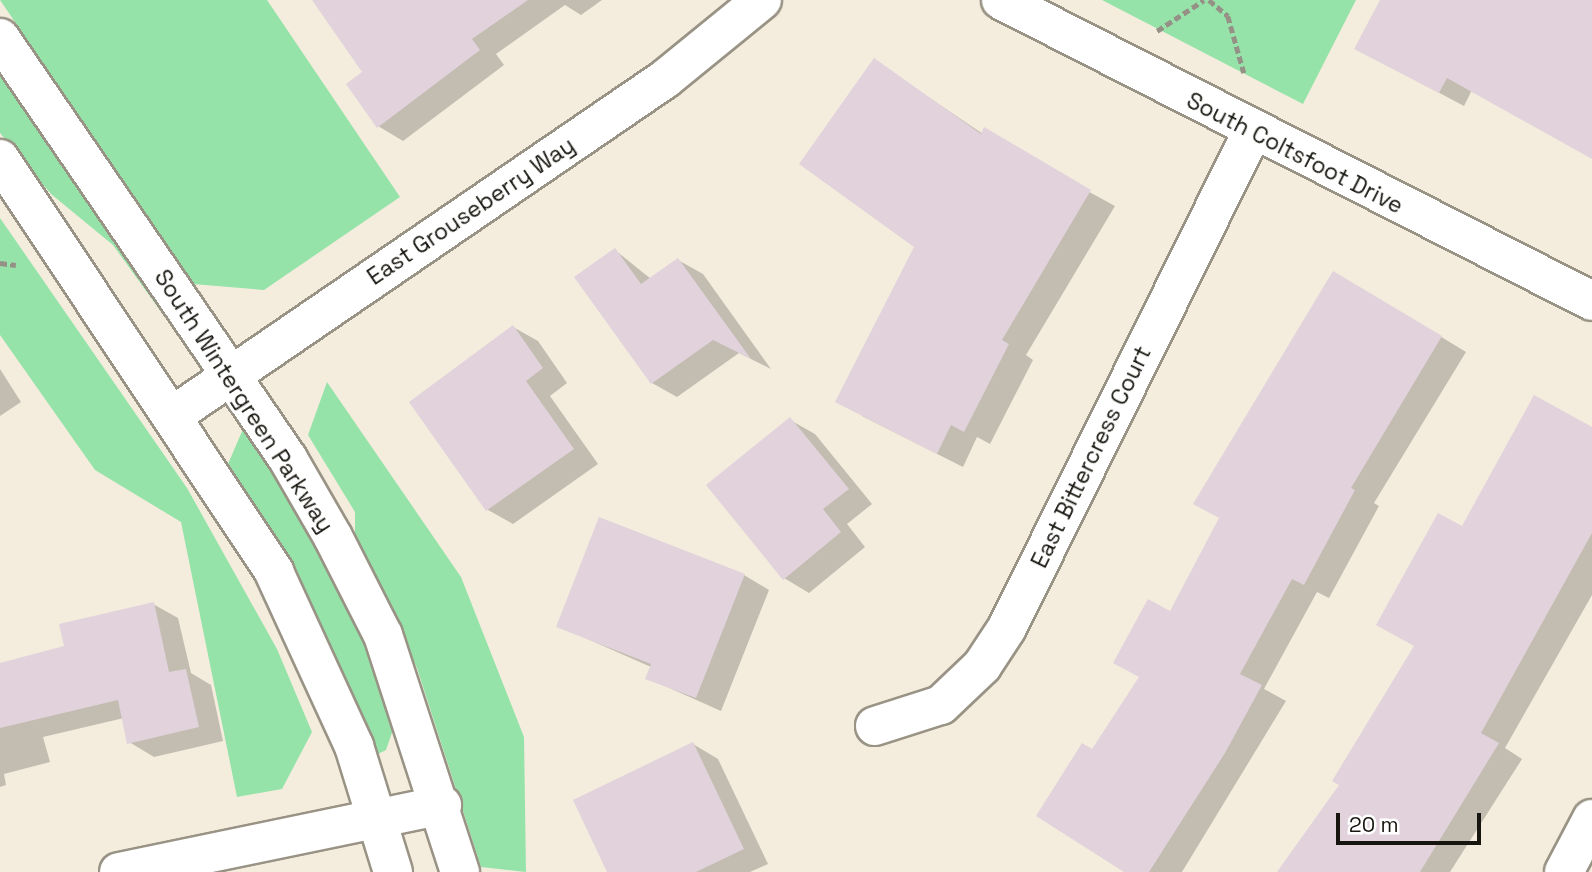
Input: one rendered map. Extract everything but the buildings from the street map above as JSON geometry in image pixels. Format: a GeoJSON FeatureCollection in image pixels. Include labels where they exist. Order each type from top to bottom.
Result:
{"type":"FeatureCollection","features":[{"type":"Feature","properties":{"kind":"street","name":"East Grouseberry Way"},"geometry":{"type":"LineString","coordinates":[[175,414],[665,79],[762,0]]}},
{"type":"Feature","properties":{"kind":"street","name":"South Coltsfoot Drive"},"geometry":{"type":"LineString","coordinates":[[1001,0],[1252,132],[1592,301]]}},
{"type":"Feature","properties":{"kind":"street","name":"South Wintergreen Parkway"},"geometry":{"type":"LineString","coordinates":[[0,38],[293,468],[356,580],[383,635],[442,806],[460,872]]}},
{"type":"Feature","properties":{"kind":"street","name":"East Bittercress Court"},"geometry":{"type":"LineString","coordinates":[[875,726],[941,705],[982,666],[1007,628],[1252,132]]}},
{"type":"Feature","properties":{"kind":"street"},"geometry":{"type":"LineString","coordinates":[[0,159],[175,414],[274,572],[334,697],[381,821],[394,872]]}},
{"type":"Feature","properties":{"kind":"street"},"geometry":{"type":"LineString","coordinates":[[119,872],[381,821],[442,806]]}},
{"type":"Feature","properties":{"kind":"street"},"geometry":{"type":"LineString","coordinates":[[1564,872],[1592,819]]}},
{"type":"Feature","properties":{"kind":"path"},"geometry":{"type":"LineString","coordinates":[[1152,36],[1207,0],[1228,16],[1245,81]]}},
{"type":"Feature","properties":{"kind":"green space"},"geometry":{"type":"Polygon","coordinates":[[[0,0],[267,0],[400,197],[264,290],[193,284],[0,0]]]}},
{"type":"Feature","properties":{"kind":"green space"},"geometry":{"type":"Polygon","coordinates":[[[1102,0],[1356,0],[1303,104],[1102,0]]]}},
{"type":"Feature","properties":{"kind":"green space"},"geometry":{"type":"Polygon","coordinates":[[[0,68],[185,338],[182,341],[113,245],[51,194],[0,133],[0,68]]]}},
{"type":"Feature","properties":{"kind":"green space"},"geometry":{"type":"Polygon","coordinates":[[[0,218],[187,488],[277,649],[312,732],[282,789],[237,797],[181,522],[95,470],[0,335],[0,218]]]}},
{"type":"Feature","properties":{"kind":"green space"},"geometry":{"type":"Polygon","coordinates":[[[327,382],[461,577],[524,737],[526,872],[481,867],[417,668],[355,539],[355,512],[308,435],[327,382]]]}},
{"type":"Feature","properties":{"kind":"green space"},"geometry":{"type":"Polygon","coordinates":[[[243,429],[275,468],[357,621],[396,721],[386,750],[376,755],[303,593],[228,464],[243,429]]]}}]}
